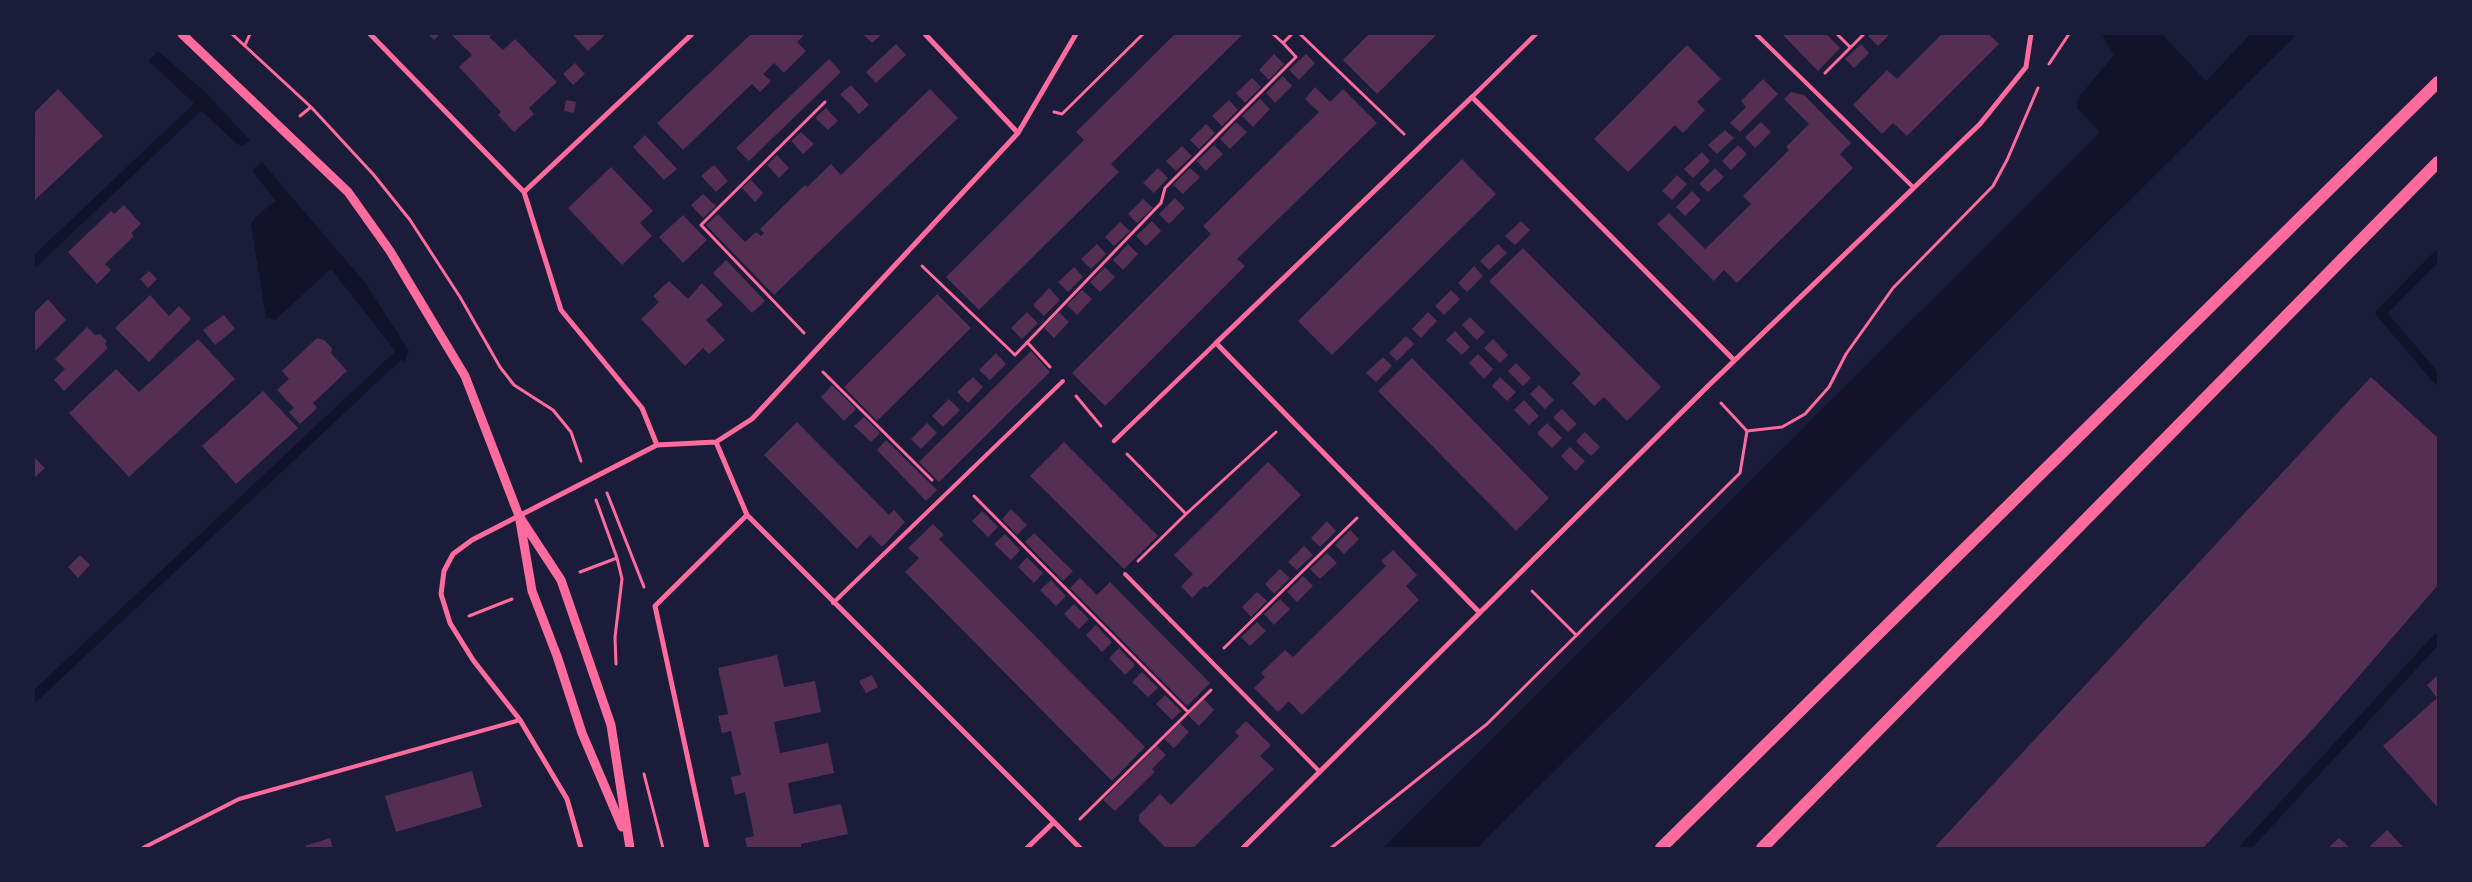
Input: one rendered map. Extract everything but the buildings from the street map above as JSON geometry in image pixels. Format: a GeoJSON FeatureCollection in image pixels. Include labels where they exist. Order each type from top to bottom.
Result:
{"type":"FeatureCollection","features":[{"type":"Feature","properties":{"kind":"main road"},"geometry":{"type":"LineString","coordinates":[[1661,848],[2438,82]]}},
{"type":"Feature","properties":{"kind":"main road"},"geometry":{"type":"LineString","coordinates":[[1762,848],[2438,162]]}},
{"type":"Feature","properties":{"kind":"street"},"geometry":{"type":"LineString","coordinates":[[182,34],[348,192],[390,251],[465,376],[519,516],[532,591],[557,656],[582,733],[629,844]]}},
{"type":"Feature","properties":{"kind":"street"},"geometry":{"type":"LineString","coordinates":[[370,34],[524,192],[561,310],[642,408],[657,446]]}},
{"type":"Feature","properties":{"kind":"street"},"geometry":{"type":"LineString","coordinates":[[524,192],[692,34]]}},
{"type":"Feature","properties":{"kind":"street"},"geometry":{"type":"LineString","coordinates":[[925,34],[1018,133]]}},
{"type":"Feature","properties":{"kind":"street"},"geometry":{"type":"LineString","coordinates":[[581,848],[567,799],[520,720],[473,660],[450,623],[441,594],[444,571],[453,554],[472,540],[657,446],[716,442],[752,419],[1018,133],[1076,34]]}},
{"type":"Feature","properties":{"kind":"street"},"geometry":{"type":"LineString","coordinates":[[1114,441],[1536,34]]}},
{"type":"Feature","properties":{"kind":"street"},"geometry":{"type":"LineString","coordinates":[[1243,848],[1734,360],[1980,124],[2026,66],[2031,34]]}},
{"type":"Feature","properties":{"kind":"street"},"geometry":{"type":"LineString","coordinates":[[1472,97],[1734,360]]}},
{"type":"Feature","properties":{"kind":"street"},"geometry":{"type":"LineString","coordinates":[[1216,343],[1479,612]]}},
{"type":"Feature","properties":{"kind":"street"},"geometry":{"type":"LineString","coordinates":[[716,442],[747,515],[1080,848]]}},
{"type":"Feature","properties":{"kind":"street"},"geometry":{"type":"LineString","coordinates":[[707,848],[655,606],[747,515]]}},
{"type":"Feature","properties":{"kind":"street"},"geometry":{"type":"LineString","coordinates":[[519,516],[561,580],[611,725],[629,844]]}},
{"type":"Feature","properties":{"kind":"street"},"geometry":{"type":"LineString","coordinates":[[1027,848],[1054,822]]}},
{"type":"Feature","properties":{"kind":"lane"},"geometry":{"type":"LineString","coordinates":[[1756,34],[1913,187]]}},
{"type":"Feature","properties":{"kind":"lane"},"geometry":{"type":"LineString","coordinates":[[833,602],[1063,381]]}},
{"type":"Feature","properties":{"kind":"lane"},"geometry":{"type":"LineString","coordinates":[[1125,574],[1320,772]]}},
{"type":"Feature","properties":{"kind":"lane"},"geometry":{"type":"LineString","coordinates":[[143,848],[239,799],[520,720]]}},
{"type":"Feature","properties":{"kind":"path"},"geometry":{"type":"LineString","coordinates":[[245,45],[250,34]]}},
{"type":"Feature","properties":{"kind":"path"},"geometry":{"type":"LineString","coordinates":[[1033,107],[1062,114],[1143,34]]}},
{"type":"Feature","properties":{"kind":"path"},"geometry":{"type":"LineString","coordinates":[[907,252],[1015,355],[1161,203],[1165,188],[1296,57],[1273,34]]}},
{"type":"Feature","properties":{"kind":"path"},"geometry":{"type":"LineString","coordinates":[[1283,43],[1292,34]]}},
{"type":"Feature","properties":{"kind":"path"},"geometry":{"type":"LineString","coordinates":[[1300,34],[1418,148]]}},
{"type":"Feature","properties":{"kind":"path"},"geometry":{"type":"LineString","coordinates":[[1836,34],[1850,47]]}},
{"type":"Feature","properties":{"kind":"path"},"geometry":{"type":"LineString","coordinates":[[1811,87],[1864,34]]}},
{"type":"Feature","properties":{"kind":"path"},"geometry":{"type":"LineString","coordinates":[[2046,68],[2069,34]]}},
{"type":"Feature","properties":{"kind":"path"},"geometry":{"type":"LineString","coordinates":[[1747,431],[1782,427],[1805,414],[1828,387],[1846,354],[1893,288],[1993,186],[2007,160],[2039,86]]}},
{"type":"Feature","properties":{"kind":"path"},"geometry":{"type":"LineString","coordinates":[[818,347],[701,225],[825,102]]}},
{"type":"Feature","properties":{"kind":"path"},"geometry":{"type":"LineString","coordinates":[[1027,342],[1114,441],[1186,514]]}},
{"type":"Feature","properties":{"kind":"path"},"geometry":{"type":"LineString","coordinates":[[808,358],[945,493]]}},
{"type":"Feature","properties":{"kind":"path"},"geometry":{"type":"LineString","coordinates":[[1707,387],[1747,431]]}},
{"type":"Feature","properties":{"kind":"path"},"geometry":{"type":"LineString","coordinates":[[1125,574],[1186,514],[1290,419]]}},
{"type":"Feature","properties":{"kind":"path"},"geometry":{"type":"LineString","coordinates":[[1331,848],[1487,724],[1740,473],[1747,431]]}},
{"type":"Feature","properties":{"kind":"path"},"geometry":{"type":"LineString","coordinates":[[600,474],[646,594],[655,606]]}},
{"type":"Feature","properties":{"kind":"path"},"geometry":{"type":"LineString","coordinates":[[958,480],[1188,712]]}},
{"type":"Feature","properties":{"kind":"path"},"geometry":{"type":"LineString","coordinates":[[1211,661],[1372,503]]}},
{"type":"Feature","properties":{"kind":"path"},"geometry":{"type":"LineString","coordinates":[[1516,576],[1576,635]]}},
{"type":"Feature","properties":{"kind":"path"},"geometry":{"type":"LineString","coordinates":[[1065,833],[1225,675]]}},
{"type":"Feature","properties":{"kind":"shaded area"},"geometry":{"type":"Polygon","coordinates":[[[2102,34],[2162,34],[2206,81],[2251,34],[2297,34],[1477,848],[1383,848],[2100,132],[2077,108],[2077,99],[2114,55],[2102,34]]]}},
{"type":"Feature","properties":{"kind":"shaded area"},"geometry":{"type":"Polygon","coordinates":[[[158,51],[204,91],[250,140],[243,146],[237,144],[149,61],[158,51]]]}},
{"type":"Feature","properties":{"kind":"shaded area"},"geometry":{"type":"Polygon","coordinates":[[[262,162],[366,284],[409,351],[404,362],[331,269],[275,320],[266,317],[251,224],[256,216],[276,201],[252,171],[262,162]]]}},
{"type":"Feature","properties":{"kind":"waterway"},"geometry":{"type":"LineString","coordinates":[[34,262],[203,102]]}},
{"type":"Feature","properties":{"kind":"waterway"},"geometry":{"type":"LineString","coordinates":[[2438,255],[2381,313],[2438,380]]}},
{"type":"Feature","properties":{"kind":"waterway"},"geometry":{"type":"LineString","coordinates":[[34,697],[401,353]]}},
{"type":"Feature","properties":{"kind":"waterway"},"geometry":{"type":"LineString","coordinates":[[2245,848],[2438,638]]}}]}
